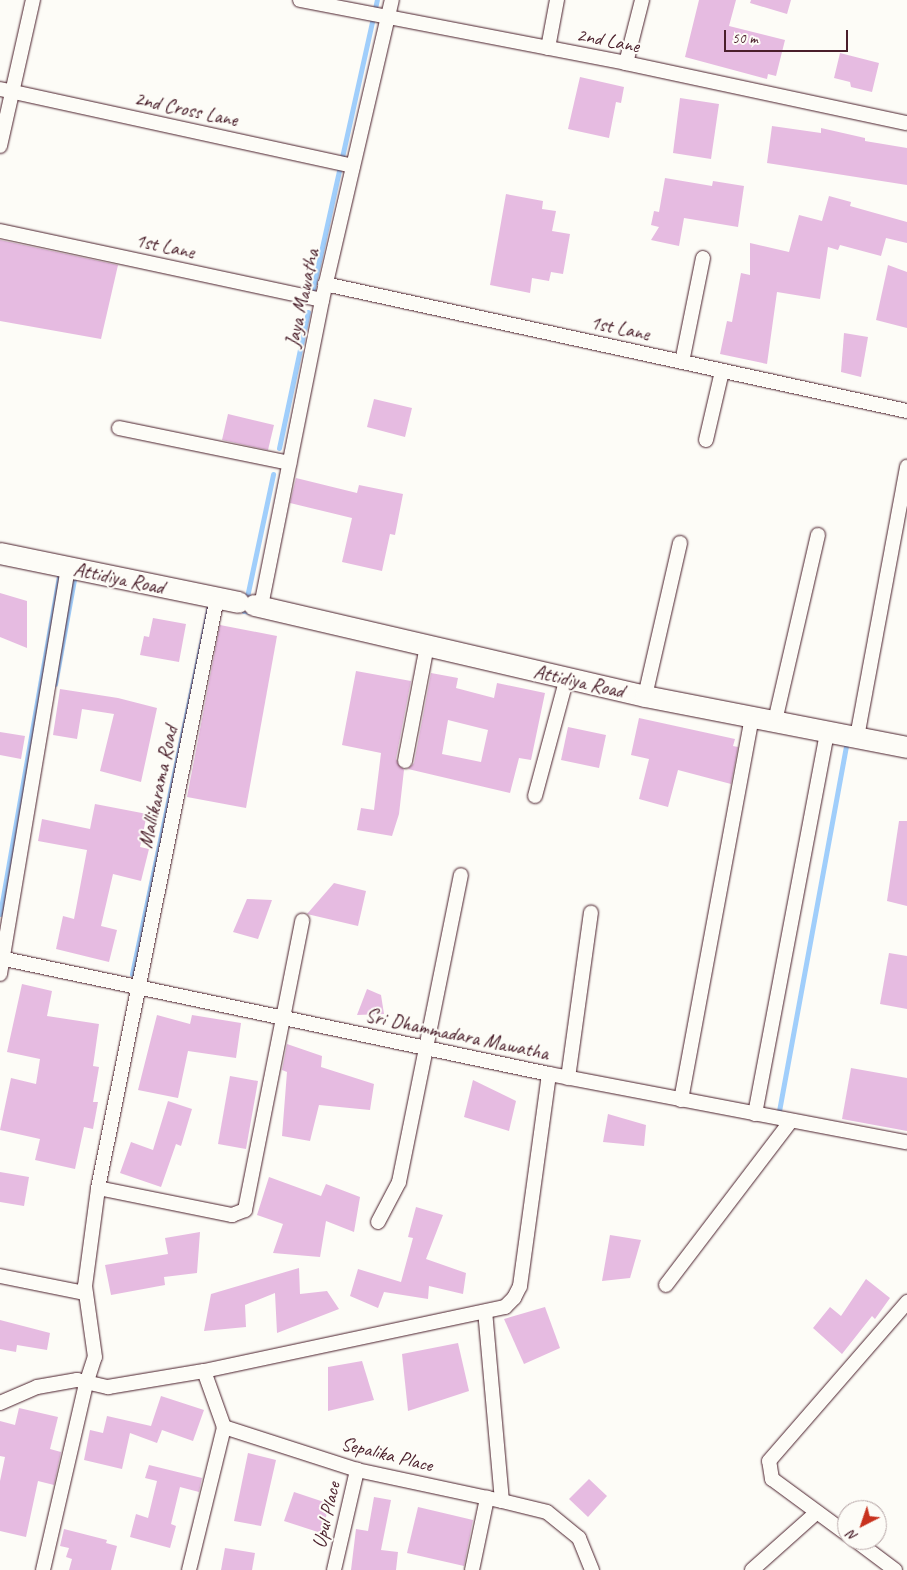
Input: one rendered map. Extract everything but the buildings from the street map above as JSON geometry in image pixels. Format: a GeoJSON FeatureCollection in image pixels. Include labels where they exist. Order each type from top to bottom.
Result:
{"type":"FeatureCollection","features":[{"type":"Feature","properties":{"kind":"main road","name":"Attidiya Road"},"geometry":{"type":"LineString","coordinates":[[0,553],[251,604],[645,696],[907,747]]}},
{"type":"Feature","properties":{"kind":"street"},"geometry":{"type":"LineString","coordinates":[[0,146],[5,90],[33,0]]}},
{"type":"Feature","properties":{"kind":"street","name":"2nd Lane"},"geometry":{"type":"LineString","coordinates":[[300,0],[387,19],[626,63],[907,124]]}},
{"type":"Feature","properties":{"kind":"street","name":"Jaya Mawatha"},"geometry":{"type":"LineString","coordinates":[[251,604],[289,463],[325,284],[392,0]]}},
{"type":"Feature","properties":{"kind":"street"},"geometry":{"type":"LineString","coordinates":[[548,48],[557,0]]}},
{"type":"Feature","properties":{"kind":"street"},"geometry":{"type":"LineString","coordinates":[[626,63],[642,0]]}},
{"type":"Feature","properties":{"kind":"street","name":"2nd Cross Lane"},"geometry":{"type":"LineString","coordinates":[[5,90],[353,166]]}},
{"type":"Feature","properties":{"kind":"street","name":"1st Lane"},"geometry":{"type":"LineString","coordinates":[[0,231],[322,300]]}},
{"type":"Feature","properties":{"kind":"street"},"geometry":{"type":"LineString","coordinates":[[682,362],[703,258]]}},
{"type":"Feature","properties":{"kind":"street","name":"1st Lane"},"geometry":{"type":"LineString","coordinates":[[325,284],[907,411]]}},
{"type":"Feature","properties":{"kind":"street"},"geometry":{"type":"LineString","coordinates":[[706,440],[722,371]]}},
{"type":"Feature","properties":{"kind":"street"},"geometry":{"type":"LineString","coordinates":[[119,428],[289,463]]}},
{"type":"Feature","properties":{"kind":"street"},"geometry":{"type":"LineString","coordinates":[[857,737],[907,468]]}},
{"type":"Feature","properties":{"kind":"street"},"geometry":{"type":"LineString","coordinates":[[775,721],[818,535]]}},
{"type":"Feature","properties":{"kind":"street"},"geometry":{"type":"LineString","coordinates":[[645,696],[680,543]]}},
{"type":"Feature","properties":{"kind":"street"},"geometry":{"type":"LineString","coordinates":[[0,974],[68,567]]}},
{"type":"Feature","properties":{"kind":"street","name":"Mallikarama Road"},"geometry":{"type":"LineString","coordinates":[[43,1570],[86,1384],[93,1368],[96,1345],[85,1293],[98,1188],[217,598]]}},
{"type":"Feature","properties":{"kind":"street"},"geometry":{"type":"LineString","coordinates":[[405,761],[427,646]]}},
{"type":"Feature","properties":{"kind":"street"},"geometry":{"type":"LineString","coordinates":[[535,796],[567,677]]}},
{"type":"Feature","properties":{"kind":"street"},"geometry":{"type":"LineString","coordinates":[[681,1100],[752,718]]}},
{"type":"Feature","properties":{"kind":"street"},"geometry":{"type":"LineString","coordinates":[[755,1114],[827,732]]}},
{"type":"Feature","properties":{"kind":"street"},"geometry":{"type":"LineString","coordinates":[[378,1222],[399,1182],[427,1049],[460,875]]}},
{"type":"Feature","properties":{"kind":"street"},"geometry":{"type":"LineString","coordinates":[[568,1078],[591,913]]}},
{"type":"Feature","properties":{"kind":"street"},"geometry":{"type":"LineString","coordinates":[[98,1188],[232,1215],[245,1210],[302,920]]}},
{"type":"Feature","properties":{"kind":"street","name":"Sri Dhammadara Mawatha"},"geometry":{"type":"LineString","coordinates":[[2,958],[138,985],[282,1018],[568,1078],[907,1142]]}},
{"type":"Feature","properties":{"kind":"street"},"geometry":{"type":"LineString","coordinates":[[0,1403],[37,1387],[77,1380],[86,1384],[108,1387],[204,1371],[505,1307],[514,1298],[520,1286],[549,1074]]}},
{"type":"Feature","properties":{"kind":"street"},"geometry":{"type":"LineString","coordinates":[[666,1285],[792,1121]]}},
{"type":"Feature","properties":{"kind":"street"},"geometry":{"type":"LineString","coordinates":[[0,1276],[85,1293]]}},
{"type":"Feature","properties":{"kind":"street"},"geometry":{"type":"LineString","coordinates":[[837,1527],[772,1479],[769,1461],[907,1302]]}},
{"type":"Feature","properties":{"kind":"street"},"geometry":{"type":"LineString","coordinates":[[484,1312],[502,1501]]}},
{"type":"Feature","properties":{"kind":"street"},"geometry":{"type":"LineString","coordinates":[[189,1570],[224,1427],[204,1371]]}},
{"type":"Feature","properties":{"kind":"street","name":"Sepalika Place"},"geometry":{"type":"LineString","coordinates":[[224,1427],[357,1470],[547,1512],[579,1538],[592,1570]]}},
{"type":"Feature","properties":{"kind":"street","name":"Upul Place"},"geometry":{"type":"LineString","coordinates":[[334,1570],[357,1470]]}},
{"type":"Feature","properties":{"kind":"street"},"geometry":{"type":"LineString","coordinates":[[472,1570],[487,1498]]}},
{"type":"Feature","properties":{"kind":"street"},"geometry":{"type":"LineString","coordinates":[[752,1570],[817,1512]]}},
{"type":"Feature","properties":{"kind":"street"},"geometry":{"type":"LineString","coordinates":[[867,1550],[894,1570]]}},
{"type":"Feature","properties":{"kind":"waterway"},"geometry":{"type":"LineString","coordinates":[[311,297],[377,0]]}},
{"type":"Feature","properties":{"kind":"waterway"},"geometry":{"type":"LineString","coordinates":[[279,448],[308,312]]}},
{"type":"Feature","properties":{"kind":"waterway"},"geometry":{"type":"LineString","coordinates":[[251,612],[244,611],[273,474]]}},
{"type":"Feature","properties":{"kind":"waterway"},"geometry":{"type":"LineString","coordinates":[[0,914],[59,576]]}},
{"type":"Feature","properties":{"kind":"waterway"},"geometry":{"type":"LineString","coordinates":[[55,684],[74,579]]}},
{"type":"Feature","properties":{"kind":"waterway"},"geometry":{"type":"LineString","coordinates":[[132,974],[209,605]]}},
{"type":"Feature","properties":{"kind":"waterway"},"geometry":{"type":"LineString","coordinates":[[779,1111],[846,747]]}}]}
